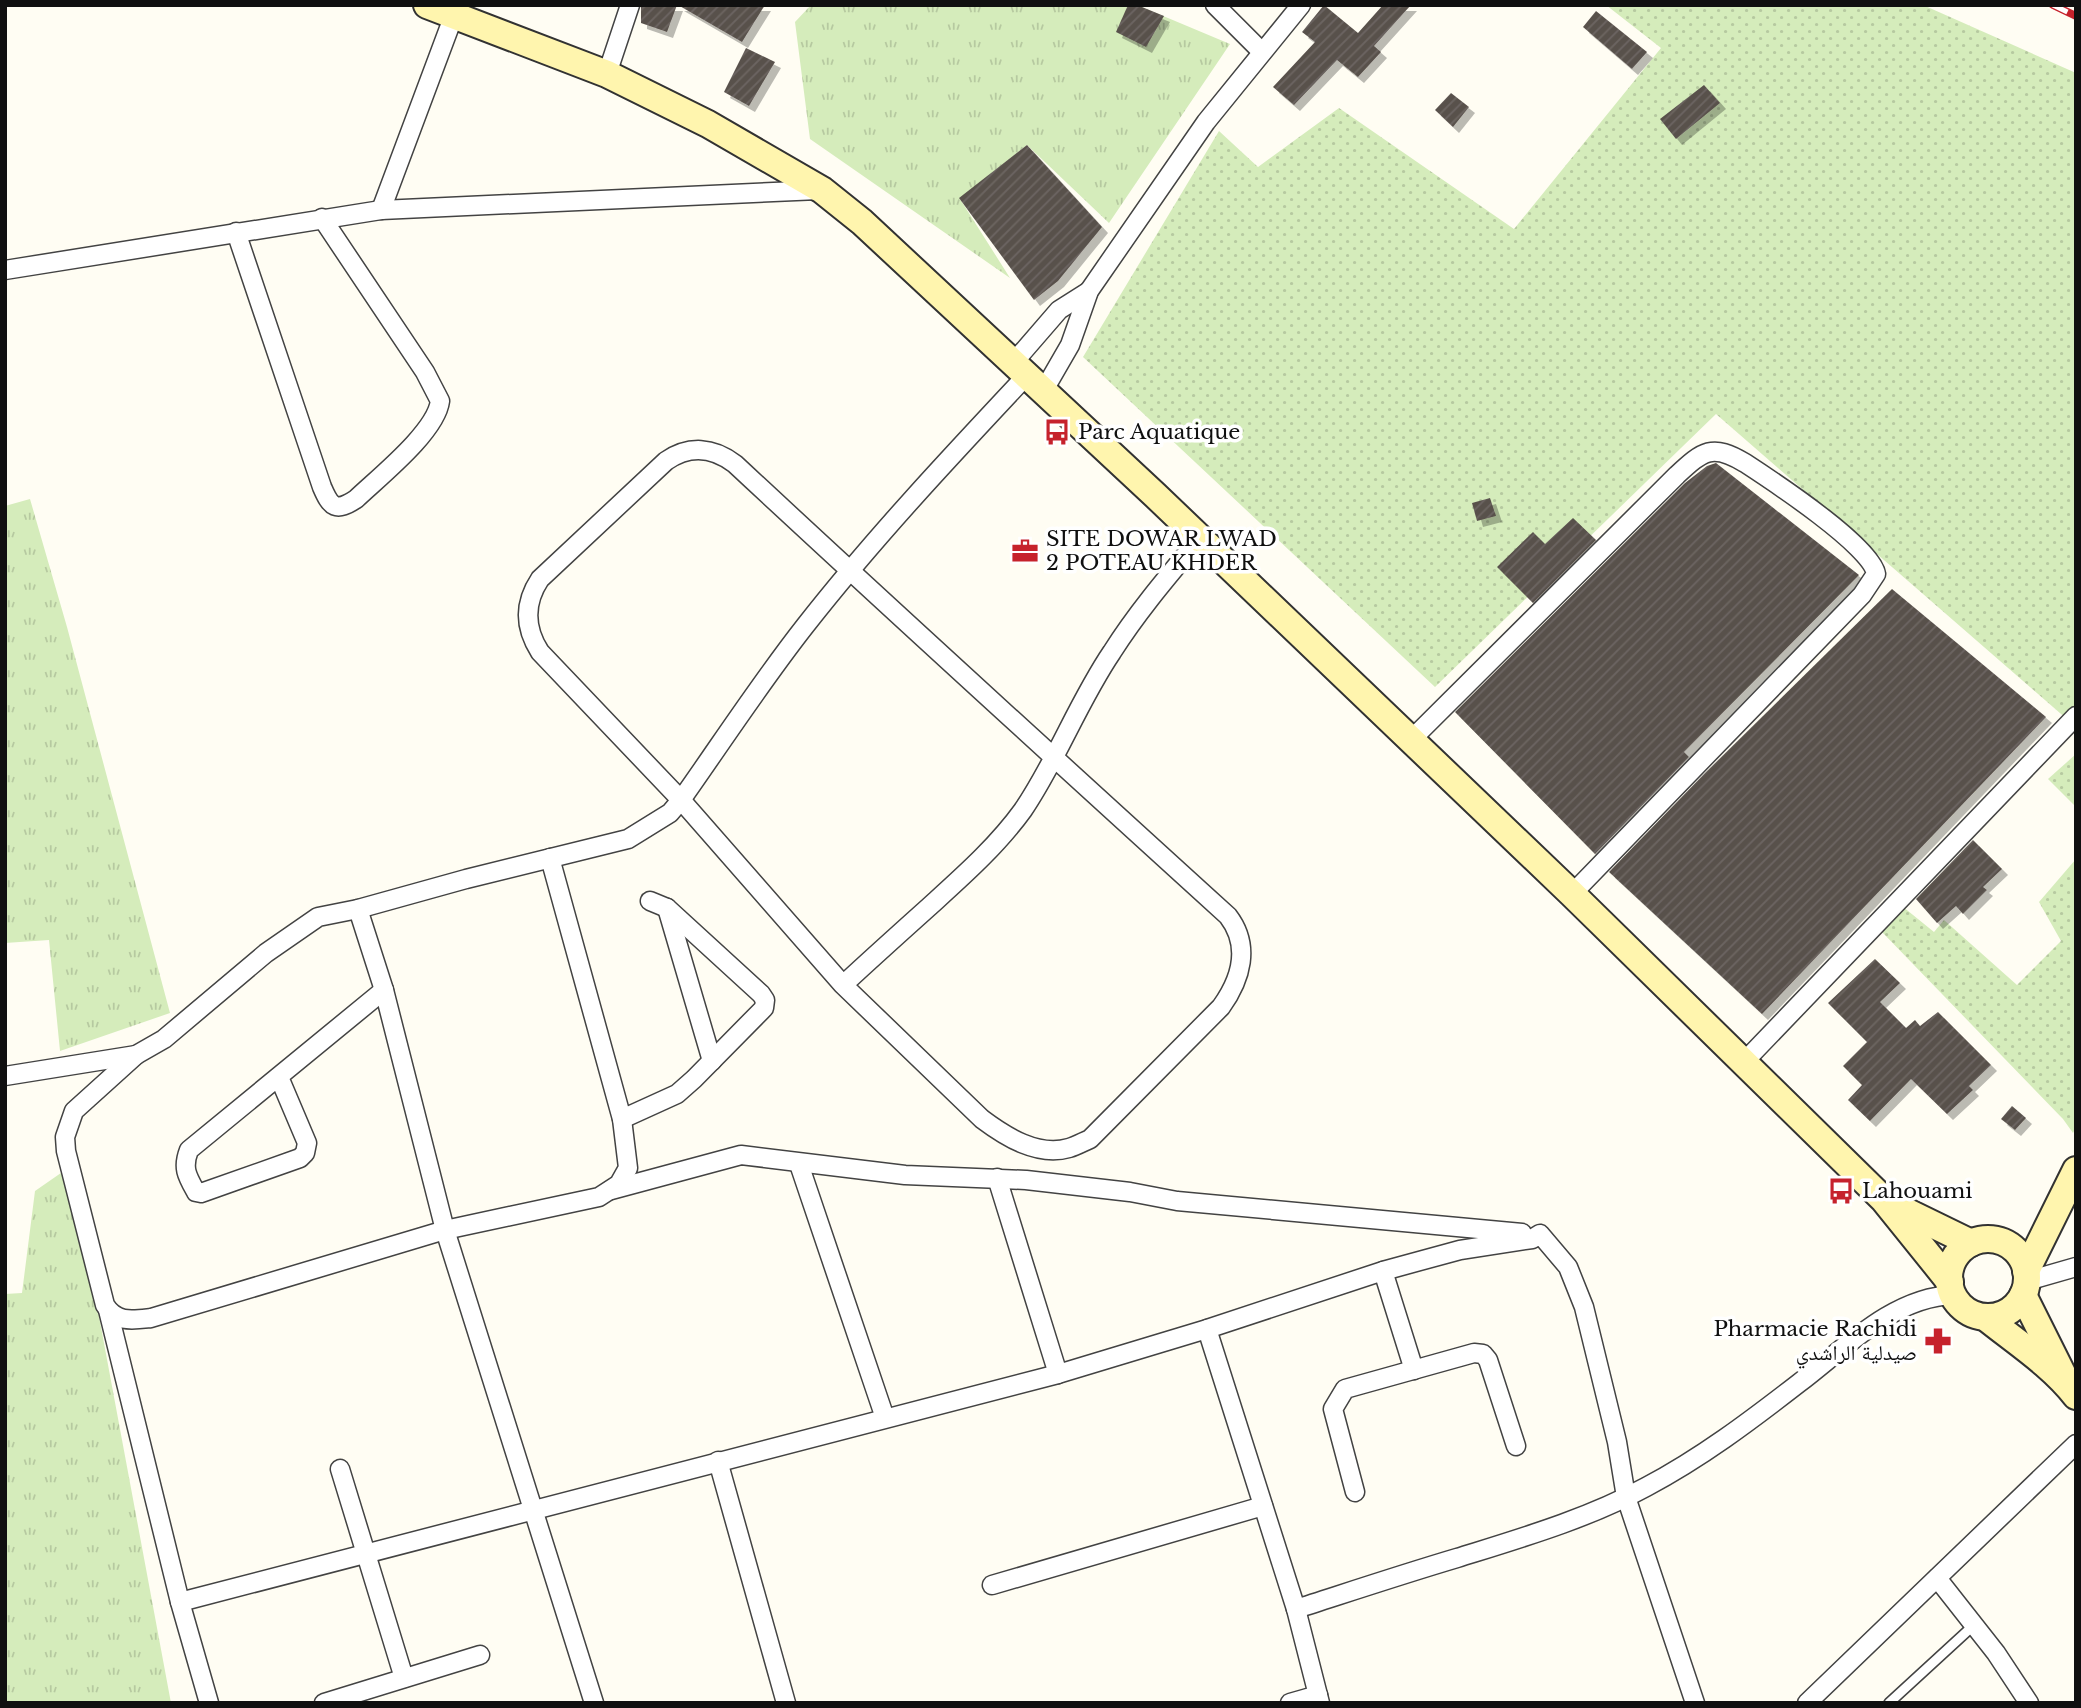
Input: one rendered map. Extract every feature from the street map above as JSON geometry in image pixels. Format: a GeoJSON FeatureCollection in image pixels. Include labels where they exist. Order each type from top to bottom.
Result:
{"type":"FeatureCollection","features":[{"type":"Feature","properties":{"kind":"main road"},"geometry":{"type":"LineString","coordinates":[[427,5],[607,74],[708,124],[822,190],[862,222],[1028,375],[1412,739],[1884,1200],[1951,1288],[1962,1307],[1985,1317],[2001,1316],[2015,1306],[2076,1170]]}},
{"type":"Feature","properties":{"kind":"main road"},"geometry":{"type":"LineString","coordinates":[[2007,1243],[2040,1221],[2061,1199]]}},
{"type":"Feature","properties":{"kind":"main road"},"geometry":{"type":"LineString","coordinates":[[1884,1200],[1971,1243]]}},
{"type":"Feature","properties":{"kind":"main road"},"geometry":{"type":"LineString","coordinates":[[1951,1288],[1950,1270],[1955,1258],[1971,1243],[1984,1239],[2007,1243],[2018,1253],[2026,1283],[2071,1390]]}},
{"type":"Feature","properties":{"kind":"main road"},"geometry":{"type":"LineString","coordinates":[[1985,1317],[2071,1390]]}},
{"type":"Feature","properties":{"kind":"street"},"geometry":{"type":"LineString","coordinates":[[607,74],[630,5]]}},
{"type":"Feature","properties":{"kind":"street"},"geometry":{"type":"LineString","coordinates":[[1215,5],[1262,52]]}},
{"type":"Feature","properties":{"kind":"street"},"geometry":{"type":"LineString","coordinates":[[550,858],[622,1119],[628,1168],[619,1184],[599,1197],[446,1230],[151,1318],[120,1319],[111,1315],[105,1305],[69,1164],[65,1136],[74,1111],[136,1055],[164,1039],[221,989],[318,917],[358,909],[466,878],[628,839],[670,813],[803,628],[850,571],[1028,375],[1070,345],[1089,291],[1206,122],[1301,5]]}},
{"type":"Feature","properties":{"kind":"street"},"geometry":{"type":"LineString","coordinates":[[381,211],[454,15]]}},
{"type":"Feature","properties":{"kind":"street"},"geometry":{"type":"LineString","coordinates":[[5,270],[322,218],[381,211],[822,190]]}},
{"type":"Feature","properties":{"kind":"street"},"geometry":{"type":"LineString","coordinates":[[236,232],[321,487],[327,501],[332,505],[345,506],[356,499],[426,430],[436,417],[440,401],[414,354],[322,218]]}},
{"type":"Feature","properties":{"kind":"street"},"geometry":{"type":"LineString","coordinates":[[1028,375],[1059,310],[1089,291]]}},
{"type":"Feature","properties":{"kind":"street"},"geometry":{"type":"LineString","coordinates":[[696,449],[717,453],[735,464],[1054,758],[1228,916],[1237,928],[1241,941],[1240,971],[1221,1007],[1090,1139],[1068,1149],[1044,1150],[1001,1133],[982,1119],[843,985],[681,800],[540,652],[533,641],[527,615],[528,602],[540,579],[666,461],[675,455],[696,449]]}},
{"type":"Feature","properties":{"kind":"street"},"geometry":{"type":"LineString","coordinates":[[1412,739],[1677,475],[1705,452],[1720,451],[1745,463],[1840,532],[1863,553],[1875,567],[1875,574],[1862,595],[1572,894]]}},
{"type":"Feature","properties":{"kind":"street"},"geometry":{"type":"LineString","coordinates":[[843,985],[955,883],[994,844],[1023,809],[1054,758],[1078,708],[1111,652],[1149,599],[1200,538]]}},
{"type":"Feature","properties":{"kind":"street"},"geometry":{"type":"LineString","coordinates":[[1742,1063],[2076,716]]}},
{"type":"Feature","properties":{"kind":"street"},"geometry":{"type":"LineString","coordinates":[[622,1119],[677,1094],[764,1008],[765,1000],[667,908],[650,901]]}},
{"type":"Feature","properties":{"kind":"street"},"geometry":{"type":"LineString","coordinates":[[667,908],[712,1061]]}},
{"type":"Feature","properties":{"kind":"street"},"geometry":{"type":"LineString","coordinates":[[358,909],[384,990],[446,1230],[594,1703]]}},
{"type":"Feature","properties":{"kind":"street"},"geometry":{"type":"LineString","coordinates":[[279,1077],[307,1143],[305,1153],[300,1158],[201,1193],[196,1192],[186,1170],[185,1162],[190,1150],[384,990]]}},
{"type":"Feature","properties":{"kind":"street"},"geometry":{"type":"LineString","coordinates":[[5,1076],[136,1055]]}},
{"type":"Feature","properties":{"kind":"street"},"geometry":{"type":"LineString","coordinates":[[610,1190],[741,1155],[905,1175],[997,1178],[1103,1189],[1177,1201],[1540,1234],[1568,1267],[1584,1307],[1617,1442],[1626,1497],[1695,1703]]}},
{"type":"Feature","properties":{"kind":"street"},"geometry":{"type":"LineString","coordinates":[[799,1164],[885,1418]]}},
{"type":"Feature","properties":{"kind":"street"},"geometry":{"type":"LineString","coordinates":[[997,1178],[1058,1374]]}},
{"type":"Feature","properties":{"kind":"street"},"geometry":{"type":"LineString","coordinates":[[180,1602],[1058,1374],[1207,1329],[1383,1271],[1460,1250],[1532,1239],[1540,1234]]}},
{"type":"Feature","properties":{"kind":"street"},"geometry":{"type":"LineString","coordinates":[[2026,1283],[2076,1266]]}},
{"type":"Feature","properties":{"kind":"street"},"geometry":{"type":"LineString","coordinates":[[1383,1271],[1414,1370]]}},
{"type":"Feature","properties":{"kind":"street"},"geometry":{"type":"LineString","coordinates":[[1296,1609],[1501,1544],[1593,1512],[1626,1497],[1702,1455],[1846,1345],[1882,1321],[1921,1300],[1951,1288]]}},
{"type":"Feature","properties":{"kind":"street"},"geometry":{"type":"LineString","coordinates":[[108,1310],[180,1602],[209,1703]]}},
{"type":"Feature","properties":{"kind":"street"},"geometry":{"type":"LineString","coordinates":[[1207,1329],[1296,1609],[1319,1699],[1290,1703]]}},
{"type":"Feature","properties":{"kind":"street"},"geometry":{"type":"LineString","coordinates":[[1354,1492],[1333,1409],[1345,1389],[1474,1353],[1483,1354],[1489,1360],[1516,1446]]}},
{"type":"Feature","properties":{"kind":"street"},"geometry":{"type":"LineString","coordinates":[[1808,1703],[2076,1444]]}},
{"type":"Feature","properties":{"kind":"street"},"geometry":{"type":"LineString","coordinates":[[718,1461],[786,1703]]}},
{"type":"Feature","properties":{"kind":"street"},"geometry":{"type":"LineString","coordinates":[[341,1469],[404,1678]]}},
{"type":"Feature","properties":{"kind":"street"},"geometry":{"type":"LineString","coordinates":[[992,1584],[1263,1506]]}},
{"type":"Feature","properties":{"kind":"street"},"geometry":{"type":"LineString","coordinates":[[1937,1578],[2010,1672],[2029,1703]]}},
{"type":"Feature","properties":{"kind":"street"},"geometry":{"type":"LineString","coordinates":[[324,1703],[480,1655]]}},
{"type":"Feature","properties":{"kind":"lane"},"geometry":{"type":"LineString","coordinates":[[1889,1703],[1974,1625]]}},
{"type":"Feature","properties":{"kind":"green space"},"geometry":{"type":"Polygon","coordinates":[[[811,5],[1137,5],[1230,44],[1109,223],[1027,145],[960,199],[1010,278],[810,139],[795,22],[811,5]]]}},
{"type":"Feature","properties":{"kind":"green space"},"geometry":{"type":"Polygon","coordinates":[[[1606,5],[1923,5],[2076,73],[2076,727],[1716,414],[1435,687],[1083,357],[1219,131],[1258,167],[1339,108],[1514,229],[1661,48],[1606,5]]]}},
{"type":"Feature","properties":{"kind":"green space"},"geometry":{"type":"Polygon","coordinates":[[[30,499],[170,1013],[60,1051],[49,940],[5,943],[5,506],[30,499]]]}},
{"type":"Feature","properties":{"kind":"green space"},"geometry":{"type":"Polygon","coordinates":[[[2076,754],[2076,807],[2048,779],[2076,754]]]}},
{"type":"Feature","properties":{"kind":"green space"},"geometry":{"type":"Polygon","coordinates":[[[2076,859],[2076,1127],[2073,1133],[2063,1119],[1882,932],[1897,902],[1934,932],[1944,920],[2017,985],[2061,941],[2039,902],[2076,859]]]}},
{"type":"Feature","properties":{"kind":"green space"},"geometry":{"type":"Polygon","coordinates":[[[71,1166],[171,1703],[5,1703],[5,1294],[22,1293],[35,1191],[71,1166]]]}},
{"type":"Feature","properties":{"kind":"building"},"geometry":{"type":"Polygon","coordinates":[[[641,5],[677,5],[667,32],[641,23],[641,5]]]}},
{"type":"Feature","properties":{"kind":"building"},"geometry":{"type":"Polygon","coordinates":[[[678,5],[765,5],[742,42],[678,5]]]}},
{"type":"Feature","properties":{"kind":"building"},"geometry":{"type":"Polygon","coordinates":[[[1128,5],[1137,5],[1164,16],[1146,47],[1116,32],[1128,5]]]}},
{"type":"Feature","properties":{"kind":"building"},"geometry":{"type":"Polygon","coordinates":[[[1324,5],[1358,33],[1383,5],[1411,5],[1374,46],[1381,52],[1358,77],[1337,60],[1294,105],[1273,87],[1315,42],[1302,32],[1324,5]]]}},
{"type":"Feature","properties":{"kind":"building"},"geometry":{"type":"Polygon","coordinates":[[[1596,11],[1647,52],[1632,69],[1583,27],[1596,11]]]}},
{"type":"Feature","properties":{"kind":"building"},"geometry":{"type":"Polygon","coordinates":[[[746,48],[775,62],[749,106],[724,92],[746,48]]]}},
{"type":"Feature","properties":{"kind":"building"},"geometry":{"type":"Polygon","coordinates":[[[1704,85],[1720,103],[1676,139],[1660,119],[1704,85]]]}},
{"type":"Feature","properties":{"kind":"building"},"geometry":{"type":"Polygon","coordinates":[[[1451,93],[1469,107],[1453,127],[1435,110],[1451,93]]]}},
{"type":"Feature","properties":{"kind":"building"},"geometry":{"type":"Polygon","coordinates":[[[1027,145],[1102,227],[1058,281],[1034,300],[959,198],[1027,145]]]}},
{"type":"Feature","properties":{"kind":"building"},"geometry":{"type":"Polygon","coordinates":[[[1716,463],[1859,575],[1684,752],[1689,757],[1595,854],[1455,712],[1685,483],[1707,466],[1716,463]]]}},
{"type":"Feature","properties":{"kind":"building"},"geometry":{"type":"Polygon","coordinates":[[[1490,498],[1496,516],[1477,521],[1472,503],[1490,498]]]}},
{"type":"Feature","properties":{"kind":"building"},"geometry":{"type":"Polygon","coordinates":[[[1573,518],[1596,540],[1533,603],[1497,567],[1533,532],[1545,544],[1573,518]]]}},
{"type":"Feature","properties":{"kind":"building"},"geometry":{"type":"Polygon","coordinates":[[[1892,589],[2046,717],[1762,1014],[1609,872],[1705,773],[1892,589]]]}},
{"type":"Feature","properties":{"kind":"building"},"geometry":{"type":"Polygon","coordinates":[[[1973,840],[2002,869],[1983,887],[1987,890],[1963,914],[1956,906],[1937,923],[1916,899],[1973,840]]]}},
{"type":"Feature","properties":{"kind":"building"},"geometry":{"type":"Polygon","coordinates":[[[1875,959],[1900,983],[1880,1002],[1906,1028],[1915,1020],[1920,1026],[1938,1012],[1991,1065],[1969,1086],[1973,1090],[1947,1114],[1911,1079],[1870,1121],[1848,1100],[1862,1085],[1843,1066],[1867,1042],[1828,1003],[1875,959]]]}},
{"type":"Feature","properties":{"kind":"building"},"geometry":{"type":"Polygon","coordinates":[[[2012,1106],[2026,1118],[2015,1130],[2001,1119],[2012,1106]]]}},
{"type":"Feature","properties":{"kind":"railway"},"geometry":{"type":"LineString","coordinates":[[2053,5],[2076,16]]}},
{"type":"Feature","properties":{"kind":"place","name":"Parc Aquatique"},"geometry":{"type":"Point","coordinates":[1057,432]}},
{"type":"Feature","properties":{"kind":"place","name":"SITE DOWAR LWAD 2 POTEAU KHDER"},"geometry":{"type":"Point","coordinates":[1025,551]}},
{"type":"Feature","properties":{"kind":"place","name":"Lahouami"},"geometry":{"type":"Point","coordinates":[1841,1191]}},
{"type":"Feature","properties":{"kind":"place","name":"Pharmacie Rachidi صيدلية الراشدي"},"geometry":{"type":"Point","coordinates":[1938,1341]}}]}
